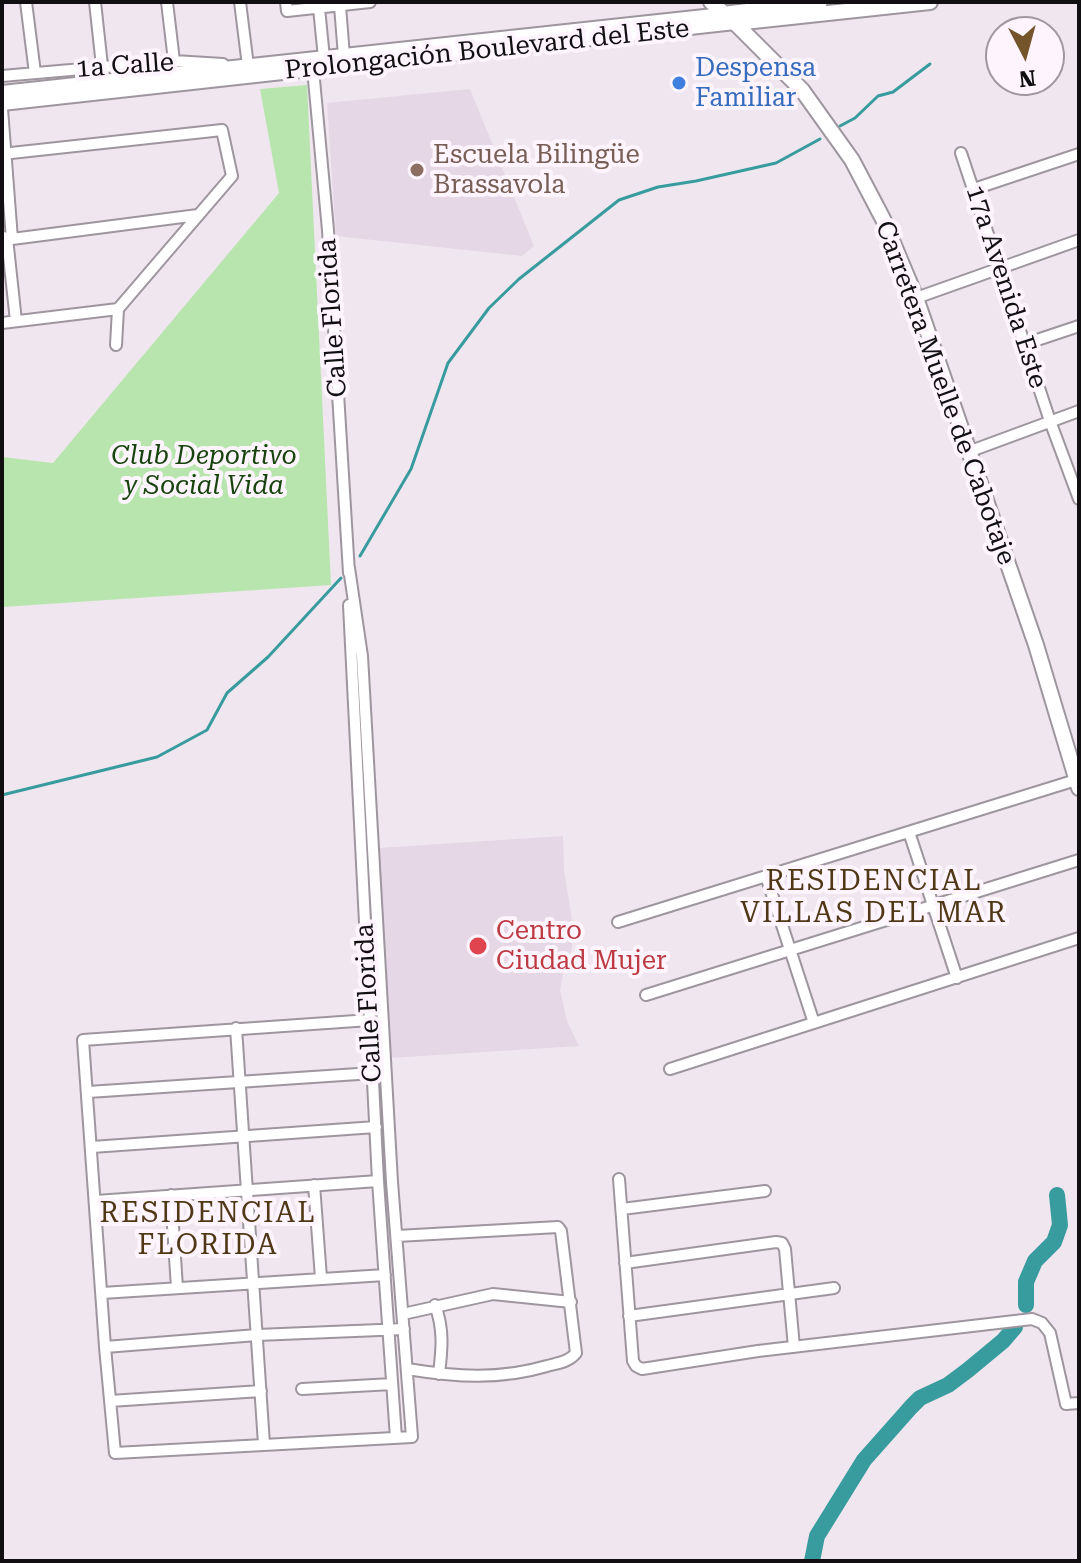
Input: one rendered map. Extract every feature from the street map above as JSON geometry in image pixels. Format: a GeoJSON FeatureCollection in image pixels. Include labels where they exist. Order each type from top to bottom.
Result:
{"type":"FeatureCollection","features":[{"type":"Feature","properties":{"kind":"main road","name":"Carretera Muelle de Cabotaje"},"geometry":{"type":"LineString","coordinates":[[711,2],[802,90],[852,160],[883,219],[916,298],[1036,645],[1078,784]]}},
{"type":"Feature","properties":{"kind":"main road"},"geometry":{"type":"LineString","coordinates":[[729,18],[820,2]]}},
{"type":"Feature","properties":{"kind":"main road"},"geometry":{"type":"LineString","coordinates":[[729,18],[930,2]]}},
{"type":"Feature","properties":{"kind":"street"},"geometry":{"type":"LineString","coordinates":[[26,2],[35,73]]}},
{"type":"Feature","properties":{"kind":"street"},"geometry":{"type":"LineString","coordinates":[[95,2],[102,66]]}},
{"type":"Feature","properties":{"kind":"street"},"geometry":{"type":"LineString","coordinates":[[167,2],[174,61]]}},
{"type":"Feature","properties":{"kind":"street"},"geometry":{"type":"LineString","coordinates":[[16,321],[7,238],[2,106],[249,71],[240,2]]}},
{"type":"Feature","properties":{"kind":"street"},"geometry":{"type":"LineString","coordinates":[[286,2],[287,11],[370,2]]}},
{"type":"Feature","properties":{"kind":"street"},"geometry":{"type":"LineString","coordinates":[[340,6],[344,56]]}},
{"type":"Feature","properties":{"kind":"street"},"geometry":{"type":"LineString","coordinates":[[319,8],[324,58]]}},
{"type":"Feature","properties":{"kind":"street","name":"Prolongación Boulevard del Este"},"geometry":{"type":"LineString","coordinates":[[2,92],[249,71],[313,69],[729,18]]}},
{"type":"Feature","properties":{"kind":"street","name":"Prolongación Boulevard del Este"},"geometry":{"type":"LineString","coordinates":[[249,71],[324,58],[518,42]]}},
{"type":"Feature","properties":{"kind":"street","name":"1a Calle"},"geometry":{"type":"LineString","coordinates":[[2,76],[174,61],[249,71]]}},
{"type":"Feature","properties":{"kind":"street","name":"Calle Florida"},"geometry":{"type":"LineString","coordinates":[[313,69],[328,230],[349,568],[349,639],[388,1330],[396,1438],[412,1437],[362,656],[349,568]]}},
{"type":"Feature","properties":{"kind":"street"},"geometry":{"type":"LineString","coordinates":[[4,154],[222,130],[232,176],[118,309],[116,345]]}},
{"type":"Feature","properties":{"kind":"street","name":"17a Avenida Este"},"geometry":{"type":"LineString","coordinates":[[961,153],[1079,499]]}},
{"type":"Feature","properties":{"kind":"street"},"geometry":{"type":"LineString","coordinates":[[974,189],[1079,154]]}},
{"type":"Feature","properties":{"kind":"street"},"geometry":{"type":"LineString","coordinates":[[7,238],[198,215]]}},
{"type":"Feature","properties":{"kind":"street"},"geometry":{"type":"LineString","coordinates":[[916,298],[1079,240]]}},
{"type":"Feature","properties":{"kind":"street"},"geometry":{"type":"LineString","coordinates":[[2,323],[118,309]]}},
{"type":"Feature","properties":{"kind":"street"},"geometry":{"type":"LineString","coordinates":[[1025,344],[1079,326]]}},
{"type":"Feature","properties":{"kind":"street"},"geometry":{"type":"LineString","coordinates":[[968,452],[1079,411]]}},
{"type":"Feature","properties":{"kind":"street"},"geometry":{"type":"LineString","coordinates":[[618,922],[909,832],[1078,784]]}},
{"type":"Feature","properties":{"kind":"street"},"geometry":{"type":"LineString","coordinates":[[909,832],[957,978]]}},
{"type":"Feature","properties":{"kind":"street"},"geometry":{"type":"LineString","coordinates":[[646,995],[1079,860]]}},
{"type":"Feature","properties":{"kind":"street"},"geometry":{"type":"LineString","coordinates":[[766,876],[814,1023]]}},
{"type":"Feature","properties":{"kind":"street"},"geometry":{"type":"LineString","coordinates":[[670,1069],[1079,938]]}},
{"type":"Feature","properties":{"kind":"street"},"geometry":{"type":"LineString","coordinates":[[370,1020],[83,1040],[115,1453],[396,1438]]}},
{"type":"Feature","properties":{"kind":"street"},"geometry":{"type":"LineString","coordinates":[[236,1028],[264,1444]]}},
{"type":"Feature","properties":{"kind":"street"},"geometry":{"type":"LineString","coordinates":[[88,1092],[373,1073]]}},
{"type":"Feature","properties":{"kind":"street"},"geometry":{"type":"LineString","coordinates":[[92,1147],[376,1127]]}},
{"type":"Feature","properties":{"kind":"street"},"geometry":{"type":"LineString","coordinates":[[619,1179],[633,1361],[642,1369],[794,1347],[1032,1319],[1042,1323],[1050,1333],[1066,1404],[1079,1403]]}},
{"type":"Feature","properties":{"kind":"street"},"geometry":{"type":"LineString","coordinates":[[96,1201],[378,1181]]}},
{"type":"Feature","properties":{"kind":"street"},"geometry":{"type":"LineString","coordinates":[[314,1185],[321,1278]]}},
{"type":"Feature","properties":{"kind":"street"},"geometry":{"type":"LineString","coordinates":[[622,1209],[765,1191]]}},
{"type":"Feature","properties":{"kind":"street"},"geometry":{"type":"LineString","coordinates":[[171,1195],[177,1288]]}},
{"type":"Feature","properties":{"kind":"street"},"geometry":{"type":"LineString","coordinates":[[397,1236],[558,1227],[561,1231],[576,1353],[573,1357],[525,1372],[485,1377],[407,1369]]}},
{"type":"Feature","properties":{"kind":"street"},"geometry":{"type":"LineString","coordinates":[[625,1263],[782,1243],[794,1347]]}},
{"type":"Feature","properties":{"kind":"street"},"geometry":{"type":"LineString","coordinates":[[102,1293],[385,1275]]}},
{"type":"Feature","properties":{"kind":"street"},"geometry":{"type":"LineString","coordinates":[[629,1316],[834,1288]]}},
{"type":"Feature","properties":{"kind":"street"},"geometry":{"type":"LineString","coordinates":[[403,1314],[493,1294],[571,1302]]}},
{"type":"Feature","properties":{"kind":"street"},"geometry":{"type":"LineString","coordinates":[[435,1305],[443,1335],[439,1374]]}},
{"type":"Feature","properties":{"kind":"street"},"geometry":{"type":"LineString","coordinates":[[105,1347],[257,1335],[404,1329]]}},
{"type":"Feature","properties":{"kind":"street"},"geometry":{"type":"LineString","coordinates":[[302,1389],[392,1384]]}},
{"type":"Feature","properties":{"kind":"street"},"geometry":{"type":"LineString","coordinates":[[110,1401],[261,1391]]}},
{"type":"Feature","properties":{"kind":"shaded area","name":"Escuela Bilingüe Brassavola"},"geometry":{"type":"Polygon","coordinates":[[[470,89],[534,246],[522,256],[336,236],[327,103],[470,89]]]}},
{"type":"Feature","properties":{"kind":"shaded area","name":"Centro Ciudad Mujer"},"geometry":{"type":"Polygon","coordinates":[[[563,836],[564,869],[574,932],[570,961],[563,973],[560,990],[567,1021],[579,1046],[390,1058],[378,848],[563,836]]]}},
{"type":"Feature","properties":{"kind":"green space","name":"Club Deportivo y Social Vida"},"geometry":{"type":"Polygon","coordinates":[[[307,85],[331,585],[2,607],[2,457],[53,463],[279,193],[260,89],[307,85]]]}},
{"type":"Feature","properties":{"kind":"waterway"},"geometry":{"type":"LineString","coordinates":[[840,126],[855,118],[878,96],[893,92],[930,64]]}},
{"type":"Feature","properties":{"kind":"waterway"},"geometry":{"type":"LineString","coordinates":[[360,556],[411,469],[448,363],[489,308],[519,279],[619,200],[658,187],[776,163],[820,139]]}},
{"type":"Feature","properties":{"kind":"waterway"},"geometry":{"type":"LineString","coordinates":[[2,795],[157,757],[207,730],[227,693],[268,657],[341,578]]}},
{"type":"Feature","properties":{"kind":"waterway"},"geometry":{"type":"LineString","coordinates":[[1026,1305],[1026,1282],[1035,1261],[1054,1242],[1060,1225],[1057,1195]]}},
{"type":"Feature","properties":{"kind":"waterway"},"geometry":{"type":"LineString","coordinates":[[812,1561],[817,1536],[864,1460],[920,1398],[948,1385],[1003,1341],[1015,1327]]}},
{"type":"Feature","properties":{"kind":"place","name":"Despensa Familiar"},"geometry":{"type":"Point","coordinates":[679,83]}},
{"type":"Feature","properties":{"kind":"place","name":"Escuela Bilingüe Brassavola"},"geometry":{"type":"Point","coordinates":[417,170]}},
{"type":"Feature","properties":{"kind":"place","name":"Centro Ciudad Mujer"},"geometry":{"type":"Point","coordinates":[478,946]}},
{"type":"Feature","properties":{"kind":"district","name":"RESIDENCIAL VILLAS DEL MAR"},"geometry":{"type":"Point","coordinates":[874,898]}},
{"type":"Feature","properties":{"kind":"district","name":"RESIDENCIAL FLORIDA"},"geometry":{"type":"Point","coordinates":[208,1230]}}]}
